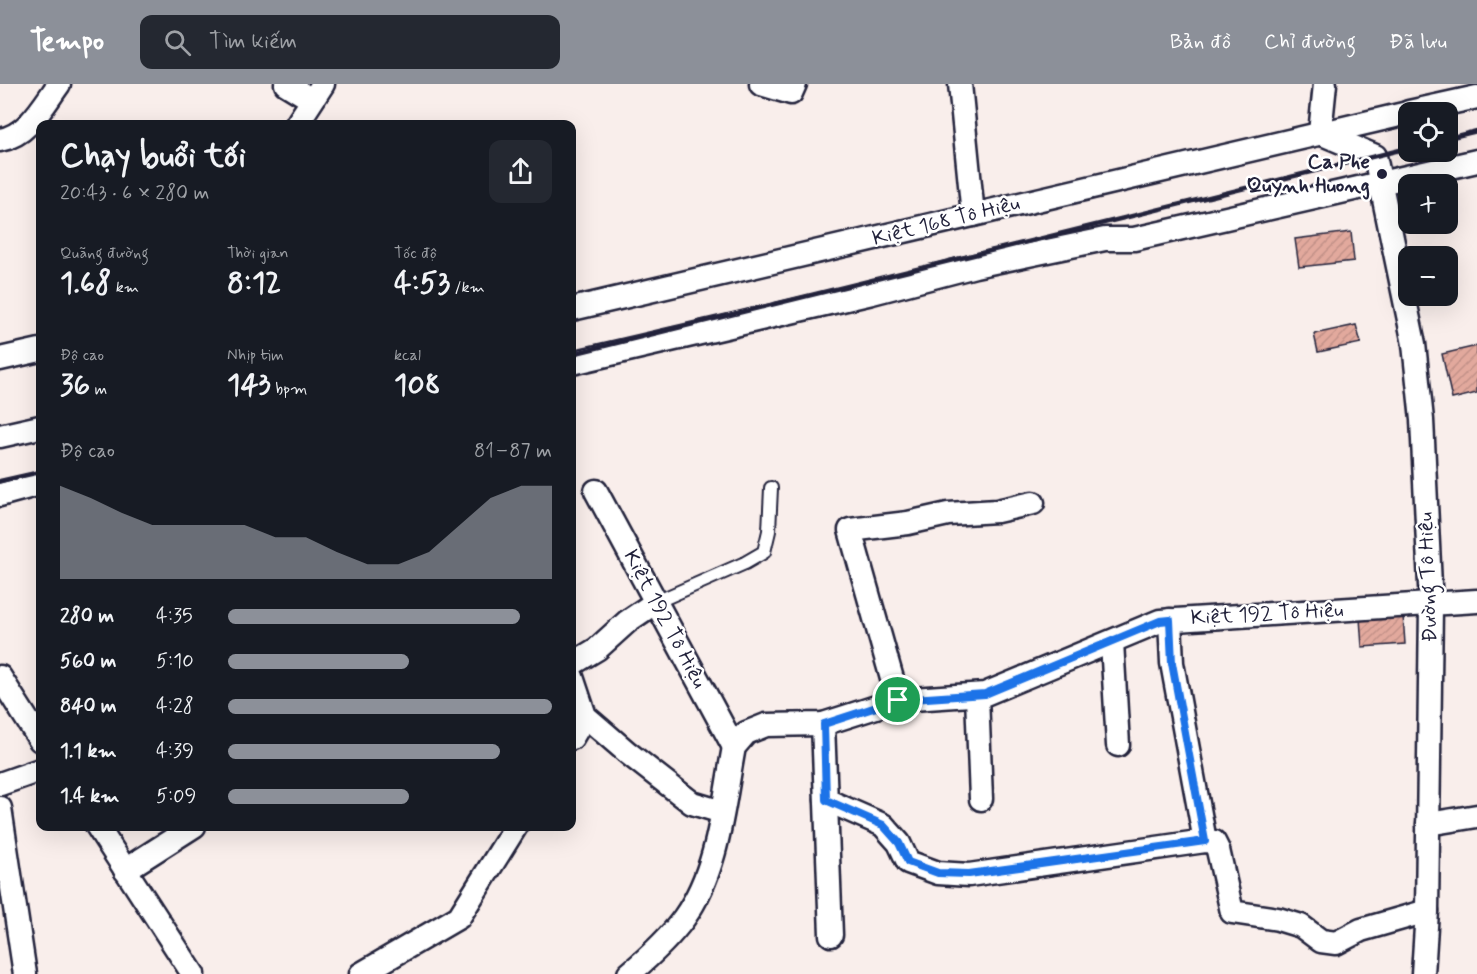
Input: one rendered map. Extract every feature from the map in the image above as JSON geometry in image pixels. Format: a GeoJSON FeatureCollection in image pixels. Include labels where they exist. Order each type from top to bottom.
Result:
{"type":"FeatureCollection","features":[{"type":"Feature","properties":{"kind":"street"},"geometry":{"type":"LineString","coordinates":[[0,140],[14,138],[34,119],[59,84]]}},
{"type":"Feature","properties":{"kind":"street"},"geometry":{"type":"LineString","coordinates":[[286,84],[317,92],[300,120]]}},
{"type":"Feature","properties":{"kind":"street"},"geometry":{"type":"LineString","coordinates":[[761,84],[791,93],[795,84]]}},
{"type":"Feature","properties":{"kind":"street"},"geometry":{"type":"LineString","coordinates":[[960,84],[973,215]]}},
{"type":"Feature","properties":{"kind":"street"},"geometry":{"type":"LineString","coordinates":[[1320,133],[1325,84]]}},
{"type":"Feature","properties":{"kind":"street","name":"Kiệt 168 Tô Hiệu"},"geometry":{"type":"LineString","coordinates":[[1456,102],[1477,97]]}},
{"type":"Feature","properties":{"kind":"street","name":"Kiệt 168 Tô Hiệu"},"geometry":{"type":"LineString","coordinates":[[576,308],[1398,115]]}},
{"type":"Feature","properties":{"kind":"street","name":"Đường Tô Hiệu"},"geometry":{"type":"LineString","coordinates":[[1320,133],[1375,156],[1414,344],[1422,420],[1431,606],[1427,911],[1423,974]]}},
{"type":"Feature","properties":{"kind":"street"},"geometry":{"type":"LineString","coordinates":[[576,362],[872,293],[975,266],[1105,239],[1134,239],[1477,161]]}},
{"type":"Feature","properties":{"kind":"street"},"geometry":{"type":"LineString","coordinates":[[0,359],[36,351]]}},
{"type":"Feature","properties":{"kind":"street"},"geometry":{"type":"LineString","coordinates":[[0,436],[36,429]]}},
{"type":"Feature","properties":{"kind":"street"},"geometry":{"type":"LineString","coordinates":[[0,495],[36,485]]}},
{"type":"Feature","properties":{"kind":"street","name":"Kiệt 192 Tô Hiệu"},"geometry":{"type":"LineString","coordinates":[[596,491],[734,747],[746,733],[766,725],[824,724],[898,700],[977,696],[1160,621],[1431,606],[1477,601]]}},
{"type":"Feature","properties":{"kind":"street"},"geometry":{"type":"LineString","coordinates":[[898,700],[850,530],[908,523],[948,514],[997,511],[1032,503]]}},
{"type":"Feature","properties":{"kind":"street"},"geometry":{"type":"LineString","coordinates":[[576,662],[597,649],[628,621],[656,603]]}},
{"type":"Feature","properties":{"kind":"street"},"geometry":{"type":"LineString","coordinates":[[1170,620],[1172,663],[1205,841]]}},
{"type":"Feature","properties":{"kind":"street"},"geometry":{"type":"LineString","coordinates":[[1112,642],[1118,745]]}},
{"type":"Feature","properties":{"kind":"street"},"geometry":{"type":"LineString","coordinates":[[0,677],[36,734]]}},
{"type":"Feature","properties":{"kind":"street"},"geometry":{"type":"LineString","coordinates":[[576,689],[585,716],[628,753],[692,803],[722,812]]}},
{"type":"Feature","properties":{"kind":"street"},"geometry":{"type":"LineString","coordinates":[[977,696],[981,800]]}},
{"type":"Feature","properties":{"kind":"street"},"geometry":{"type":"LineString","coordinates":[[576,731],[585,716]]}},
{"type":"Feature","properties":{"kind":"street"},"geometry":{"type":"LineString","coordinates":[[824,724],[831,935]]}},
{"type":"Feature","properties":{"kind":"street"},"geometry":{"type":"LineString","coordinates":[[643,970],[691,906],[708,872],[734,747]]}},
{"type":"Feature","properties":{"kind":"street"},"geometry":{"type":"LineString","coordinates":[[0,784],[36,771]]}},
{"type":"Feature","properties":{"kind":"street"},"geometry":{"type":"LineString","coordinates":[[826,800],[883,825],[899,843],[908,862],[938,873],[969,874],[1205,841],[1214,842],[1218,850],[1232,912],[1278,919],[1301,926],[1321,942],[1336,943],[1361,930],[1427,911]]}},
{"type":"Feature","properties":{"kind":"street"},"geometry":{"type":"LineString","coordinates":[[0,808],[25,974]]}},
{"type":"Feature","properties":{"kind":"street"},"geometry":{"type":"LineString","coordinates":[[1428,824],[1477,816]]}},
{"type":"Feature","properties":{"kind":"street"},"geometry":{"type":"LineString","coordinates":[[100,831],[193,974]]}},
{"type":"Feature","properties":{"kind":"street"},"geometry":{"type":"LineString","coordinates":[[125,870],[186,831]]}},
{"type":"Feature","properties":{"kind":"street"},"geometry":{"type":"LineString","coordinates":[[361,974],[459,917],[513,831]]}},
{"type":"Feature","properties":{"kind":"lane"},"geometry":{"type":"LineString","coordinates":[[656,603],[745,563],[764,552],[769,531],[771,488]]}},
{"type":"Feature","properties":{"kind":"building"},"geometry":{"type":"Polygon","coordinates":[[[1351,232],[1354,261],[1299,267],[1295,239],[1351,232]]]}},
{"type":"Feature","properties":{"kind":"building"},"geometry":{"type":"Polygon","coordinates":[[[1356,325],[1361,343],[1318,352],[1314,334],[1356,325]]]}},
{"type":"Feature","properties":{"kind":"building"},"geometry":{"type":"Polygon","coordinates":[[[1477,346],[1477,393],[1452,399],[1442,354],[1477,346]]]}},
{"type":"Feature","properties":{"kind":"building"},"geometry":{"type":"Polygon","coordinates":[[[1403,615],[1405,644],[1362,647],[1360,618],[1403,615]]]}},
{"type":"Feature","properties":{"kind":"railway"},"geometry":{"type":"LineString","coordinates":[[1458,136],[1477,131]]}},
{"type":"Feature","properties":{"kind":"railway"},"geometry":{"type":"LineString","coordinates":[[576,353],[1398,150]]}},
{"type":"Feature","properties":{"kind":"railway"},"geometry":{"type":"LineString","coordinates":[[0,481],[36,473]]}},
{"type":"Feature","properties":{"kind":"place","name":"Ca Phe Quynh Huong"},"geometry":{"type":"Point","coordinates":[1382,174]}},
{"type":"Feature","properties":{"kind":"route"},"geometry":{"type":"LineString","coordinates":[[1170,620],[1172,663],[1187,754],[1205,841],[969,874],[938,873],[920,868],[908,862],[899,843],[883,825],[826,800],[824,724],[898,700],[985,694],[1160,621],[1170,620]]}}]}
